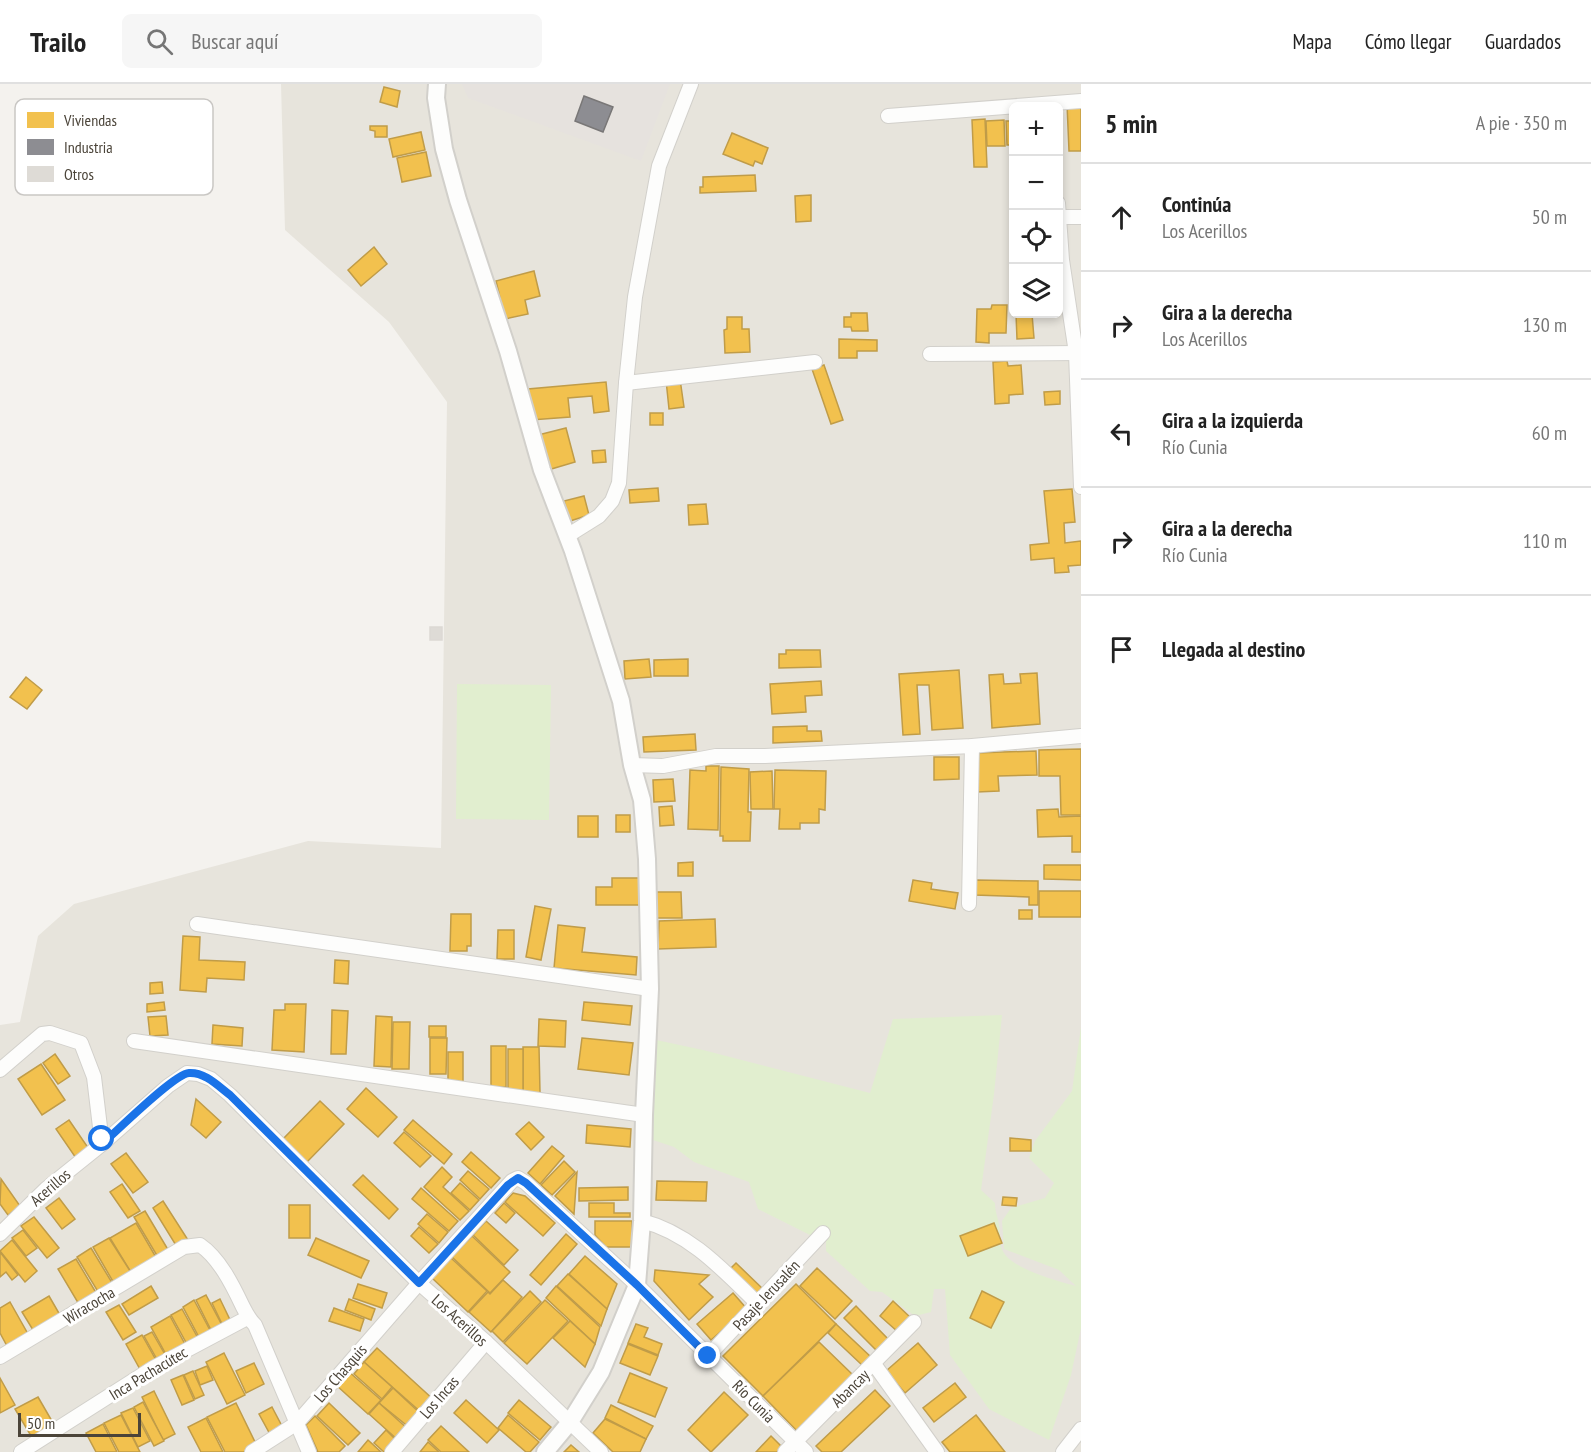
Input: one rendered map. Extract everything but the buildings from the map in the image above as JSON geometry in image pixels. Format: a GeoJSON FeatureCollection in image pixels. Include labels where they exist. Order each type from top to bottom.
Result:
{"type":"FeatureCollection","features":[{"type":"Feature","properties":{"kind":"street"},"geometry":{"type":"LineString","coordinates":[[437,84],[436,98],[444,149],[458,200],[508,351],[542,470],[567,536],[621,701],[632,765],[642,800],[647,859],[650,989],[642,1221],[637,1285],[601,1372],[570,1422],[545,1452]]}},
{"type":"Feature","properties":{"kind":"street"},"geometry":{"type":"LineString","coordinates":[[567,536],[599,516],[612,501],[619,483],[635,297],[659,166],[691,84]]}},
{"type":"Feature","properties":{"kind":"street"},"geometry":{"type":"LineString","coordinates":[[1063,103],[1081,101]]}},
{"type":"Feature","properties":{"kind":"street"},"geometry":{"type":"LineString","coordinates":[[888,116],[1009,108]]}},
{"type":"Feature","properties":{"kind":"street"},"geometry":{"type":"LineString","coordinates":[[1063,211],[1081,217]]}},
{"type":"Feature","properties":{"kind":"street"},"geometry":{"type":"LineString","coordinates":[[1063,264],[1079,353],[1081,487]]}},
{"type":"Feature","properties":{"kind":"street"},"geometry":{"type":"LineString","coordinates":[[930,354],[1079,353]]}},
{"type":"Feature","properties":{"kind":"street"},"geometry":{"type":"LineString","coordinates":[[626,383],[815,362]]}},
{"type":"Feature","properties":{"kind":"street"},"geometry":{"type":"LineString","coordinates":[[632,765],[663,766],[716,756],[765,756],[972,746],[1081,735]]}},
{"type":"Feature","properties":{"kind":"street"},"geometry":{"type":"LineString","coordinates":[[969,904],[972,746]]}},
{"type":"Feature","properties":{"kind":"street"},"geometry":{"type":"LineString","coordinates":[[196,924],[650,989]]}},
{"type":"Feature","properties":{"kind":"street"},"geometry":{"type":"LineString","coordinates":[[0,1070],[42,1034],[51,1033],[81,1043],[94,1077],[102,1144]]}},
{"type":"Feature","properties":{"kind":"street"},"geometry":{"type":"LineString","coordinates":[[134,1041],[644,1115]]}},
{"type":"Feature","properties":{"kind":"street","name":"Los Acerillos"},"geometry":{"type":"LineString","coordinates":[[102,1144],[168,1086],[187,1073],[198,1074],[210,1079],[230,1095],[419,1283],[486,1342],[601,1452]]}},
{"type":"Feature","properties":{"kind":"street","name":"Acerillos"},"geometry":{"type":"LineString","coordinates":[[0,1234],[46,1189],[102,1144]]}},
{"type":"Feature","properties":{"kind":"street","name":"Río Cunia"},"geometry":{"type":"LineString","coordinates":[[419,1283],[508,1185],[518,1178],[637,1285],[806,1452]]}},
{"type":"Feature","properties":{"kind":"street"},"geometry":{"type":"LineString","coordinates":[[642,1221],[655,1224],[695,1247],[758,1304]]}},
{"type":"Feature","properties":{"kind":"street","name":"Pasaje Jerusalén"},"geometry":{"type":"LineString","coordinates":[[708,1356],[824,1233]]}},
{"type":"Feature","properties":{"kind":"street","name":"Wiracocha"},"geometry":{"type":"LineString","coordinates":[[0,1357],[184,1247],[191,1245],[200,1245],[214,1257],[243,1305],[248,1318]]}},
{"type":"Feature","properties":{"kind":"street","name":"Los Chasquis"},"geometry":{"type":"LineString","coordinates":[[252,1452],[297,1423],[419,1283]]}},
{"type":"Feature","properties":{"kind":"street"},"geometry":{"type":"LineString","coordinates":[[248,1318],[258,1330],[309,1452]]}},
{"type":"Feature","properties":{"kind":"street","name":"Inca Pachacútec"},"geometry":{"type":"LineString","coordinates":[[21,1452],[153,1368],[248,1318]]}},
{"type":"Feature","properties":{"kind":"street","name":"Abancay"},"geometry":{"type":"LineString","coordinates":[[785,1452],[914,1323]]}},
{"type":"Feature","properties":{"kind":"street","name":"Los Incas"},"geometry":{"type":"LineString","coordinates":[[392,1452],[486,1342]]}},
{"type":"Feature","properties":{"kind":"street"},"geometry":{"type":"LineString","coordinates":[[874,1364],[937,1452]]}},
{"type":"Feature","properties":{"kind":"street"},"geometry":{"type":"LineString","coordinates":[[1063,1452],[1081,1429]]}},
{"type":"Feature","properties":{"kind":"shaded area"},"geometry":{"type":"Polygon","coordinates":[[[281,84],[1081,84],[1081,1452],[0,1452],[0,1025],[20,1022],[38,936],[74,904],[308,841],[441,848],[447,402],[389,322],[285,230],[281,84]]]}},
{"type":"Feature","properties":{"kind":"shaded area"},"geometry":{"type":"Polygon","coordinates":[[[462,84],[670,84],[641,161],[468,98],[462,84]]]}},
{"type":"Feature","properties":{"kind":"green space"},"geometry":{"type":"Polygon","coordinates":[[[457,684],[551,685],[549,820],[456,819],[457,684]]]}},
{"type":"Feature","properties":{"kind":"green space"},"geometry":{"type":"Polygon","coordinates":[[[1002,1015],[981,1190],[995,1203],[1001,1246],[1006,1256],[1034,1273],[1076,1286],[1059,1270],[1004,1249],[1002,1221],[1011,1208],[1045,1198],[1054,1183],[1029,1158],[1035,1141],[1072,1091],[1081,1027],[1081,1328],[1071,1375],[1049,1440],[989,1409],[950,1355],[945,1289],[934,1289],[931,1312],[915,1316],[882,1292],[870,1291],[826,1251],[826,1231],[810,1235],[758,1209],[749,1182],[694,1162],[674,1147],[644,1137],[647,1038],[870,1093],[893,1019],[1002,1015]]]}},
{"type":"Feature","properties":{"kind":"route"},"geometry":{"type":"LineString","coordinates":[[102,1139],[102,1144],[168,1086],[187,1073],[198,1074],[210,1079],[230,1095],[419,1283],[512,1180],[518,1178],[637,1285],[708,1356]]}}]}
